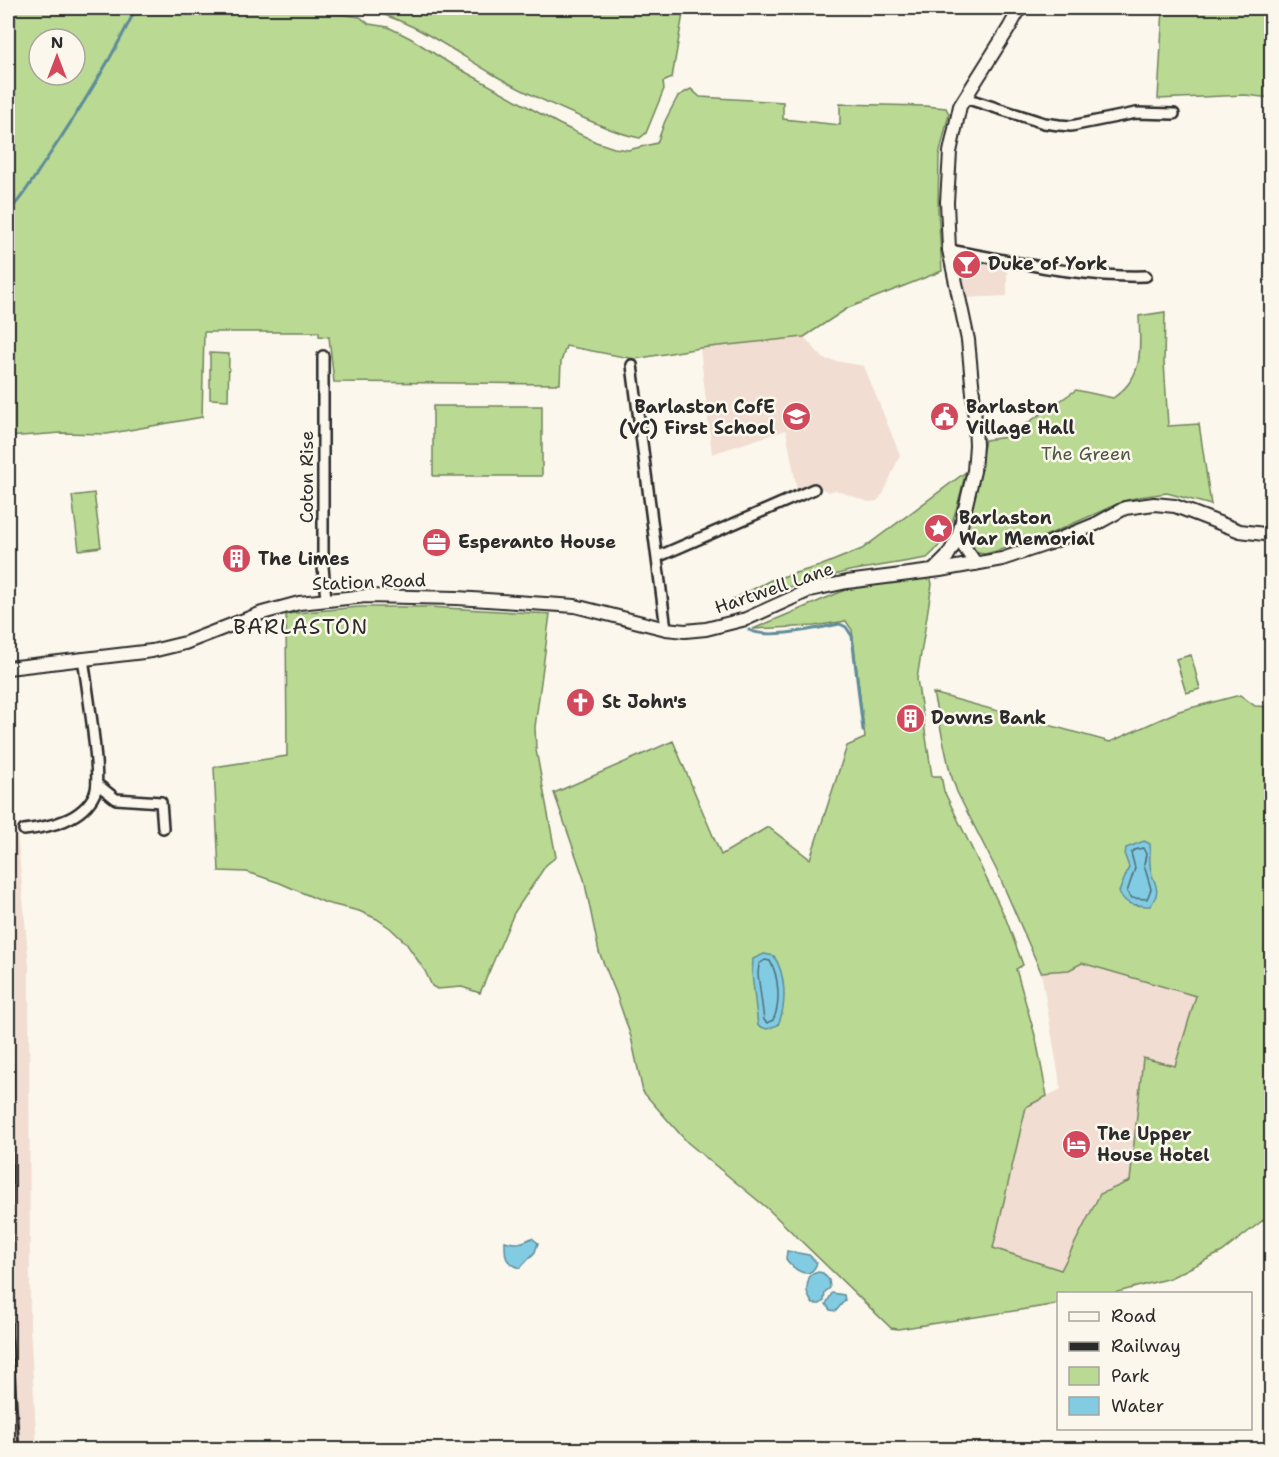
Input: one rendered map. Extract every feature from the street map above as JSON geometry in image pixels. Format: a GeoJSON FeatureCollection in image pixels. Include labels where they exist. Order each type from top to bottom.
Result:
{"type":"FeatureCollection","features":[{"type":"Feature","properties":{"kind":"street"},"geometry":{"type":"LineString","coordinates":[[934,570],[947,557],[958,538],[974,471],[976,445],[975,404],[968,340],[949,249],[947,202],[950,152],[958,114],[965,98],[1020,8]]}},
{"type":"Feature","properties":{"kind":"street"},"geometry":{"type":"LineString","coordinates":[[965,98],[1044,123],[1071,126],[1136,113],[1174,114]]}},
{"type":"Feature","properties":{"kind":"street"},"geometry":{"type":"LineString","coordinates":[[949,249],[1070,271],[1128,277],[1146,276]]}},
{"type":"Feature","properties":{"kind":"street","name":"Coton Rise"},"geometry":{"type":"LineString","coordinates":[[323,356],[323,567],[326,599]]}},
{"type":"Feature","properties":{"kind":"street"},"geometry":{"type":"LineString","coordinates":[[632,365],[666,629]]}},
{"type":"Feature","properties":{"kind":"street"},"geometry":{"type":"LineString","coordinates":[[657,557],[814,489]]}},
{"type":"Feature","properties":{"kind":"street","name":"Hartwell Lane"},"geometry":{"type":"LineString","coordinates":[[666,629],[685,631],[706,629],[746,619],[810,591],[847,582],[976,564],[1025,552],[1096,524],[1125,508],[1140,505],[1175,506],[1240,531],[1272,535]]}},
{"type":"Feature","properties":{"kind":"street"},"geometry":{"type":"LineString","coordinates":[[958,538],[976,564]]}},
{"type":"Feature","properties":{"kind":"street","name":"Station Road"},"geometry":{"type":"LineString","coordinates":[[8,668],[152,651],[185,643],[262,613],[299,603],[366,596],[458,598],[575,606],[666,629]]}},
{"type":"Feature","properties":{"kind":"street"},"geometry":{"type":"LineString","coordinates":[[24,830],[56,825],[73,816],[95,793],[98,784],[83,658]]}},
{"type":"Feature","properties":{"kind":"street"},"geometry":{"type":"LineString","coordinates":[[98,784],[116,799],[161,802],[163,828]]}},
{"type":"Feature","properties":{"kind":"shaded area"},"geometry":{"type":"Polygon","coordinates":[[[958,254],[1007,261],[1007,296],[963,298],[958,254]]]}},
{"type":"Feature","properties":{"kind":"shaded area","name":"Barlaston CofE (VC) First School"},"geometry":{"type":"Polygon","coordinates":[[[804,337],[824,359],[864,366],[900,455],[883,494],[877,501],[869,502],[835,490],[829,492],[813,485],[797,490],[786,430],[712,454],[700,348],[804,337]]]}},
{"type":"Feature","properties":{"kind":"shaded area"},"geometry":{"type":"Polygon","coordinates":[[[8,770],[13,820],[16,820],[29,966],[30,1325],[37,1450],[8,1449],[8,770]]]}},
{"type":"Feature","properties":{"kind":"shaded area","name":"The Upper House Hotel"},"geometry":{"type":"Polygon","coordinates":[[[1082,963],[1196,996],[1175,1066],[1143,1059],[1130,1181],[1100,1194],[1062,1270],[993,1248],[1026,1107],[1061,1089],[1041,972],[1069,970],[1082,963]]]}},
{"type":"Feature","properties":{"kind":"green space"},"geometry":{"type":"Polygon","coordinates":[[[8,8],[298,8],[360,17],[369,24],[388,27],[410,38],[449,63],[559,124],[596,142],[628,150],[657,143],[678,96],[691,89],[700,97],[783,102],[783,119],[840,125],[840,104],[925,106],[946,108],[949,114],[939,156],[938,210],[942,271],[848,308],[804,337],[700,348],[635,359],[566,346],[561,362],[560,384],[334,382],[329,337],[319,336],[319,332],[204,332],[202,417],[107,434],[61,433],[8,437],[8,8]]]}},
{"type":"Feature","properties":{"kind":"green space"},"geometry":{"type":"Polygon","coordinates":[[[357,8],[684,8],[672,78],[663,82],[664,89],[646,133],[640,138],[607,128],[541,100],[412,27],[376,12],[357,8]]]}},
{"type":"Feature","properties":{"kind":"green space"},"geometry":{"type":"Polygon","coordinates":[[[1163,8],[1271,8],[1271,98],[1245,95],[1158,99],[1163,8]]]}},
{"type":"Feature","properties":{"kind":"green space","name":"The Green"},"geometry":{"type":"Polygon","coordinates":[[[1165,312],[1164,362],[1168,426],[1199,424],[1211,505],[1167,493],[1139,497],[1124,501],[1036,540],[985,554],[978,553],[966,541],[966,533],[985,440],[1007,437],[1076,390],[1113,398],[1131,381],[1136,371],[1140,351],[1139,316],[1165,312]]]}},
{"type":"Feature","properties":{"kind":"green space"},"geometry":{"type":"Polygon","coordinates":[[[210,353],[229,354],[228,400],[210,399],[210,353]]]}},
{"type":"Feature","properties":{"kind":"green space"},"geometry":{"type":"Polygon","coordinates":[[[433,406],[542,406],[542,476],[433,476],[433,406]]]}},
{"type":"Feature","properties":{"kind":"green space"},"geometry":{"type":"Polygon","coordinates":[[[966,472],[949,530],[927,558],[849,571],[722,605],[771,580],[820,566],[862,549],[966,472]]]}},
{"type":"Feature","properties":{"kind":"green space"},"geometry":{"type":"Polygon","coordinates":[[[94,493],[101,547],[79,550],[72,496],[94,493]]]}},
{"type":"Feature","properties":{"kind":"green space"},"geometry":{"type":"Polygon","coordinates":[[[930,576],[932,584],[917,679],[932,776],[941,776],[944,791],[1006,919],[1023,965],[1016,969],[1036,1039],[1047,1096],[1026,1107],[993,1248],[1061,1270],[1100,1194],[1130,1181],[1143,1058],[1175,1066],[1196,996],[1082,963],[1069,970],[1041,972],[997,871],[957,792],[950,772],[933,693],[1110,742],[1179,711],[1240,695],[1255,706],[1271,707],[1271,1214],[1222,1252],[1170,1278],[1118,1292],[1057,1292],[1057,1304],[898,1329],[891,1328],[767,1208],[687,1142],[643,1092],[631,1037],[599,952],[584,879],[554,793],[673,741],[721,855],[768,827],[810,859],[847,746],[865,738],[852,630],[846,621],[814,626],[753,629],[857,585],[930,576]]]}},
{"type":"Feature","properties":{"kind":"green space"},"geometry":{"type":"Polygon","coordinates":[[[359,607],[428,607],[550,614],[535,727],[536,750],[556,857],[546,865],[514,913],[480,993],[462,987],[437,989],[432,986],[406,943],[377,919],[359,911],[326,903],[280,883],[247,872],[219,871],[214,767],[287,756],[286,614],[359,607]]]}},
{"type":"Feature","properties":{"kind":"green space"},"geometry":{"type":"Polygon","coordinates":[[[1191,655],[1200,689],[1186,693],[1176,659],[1191,655]]]}},
{"type":"Feature","properties":{"kind":"water"},"geometry":{"type":"Polygon","coordinates":[[[1144,841],[1150,844],[1151,870],[1157,889],[1150,906],[1128,903],[1119,892],[1129,867],[1125,856],[1126,848],[1144,841]]]}},
{"type":"Feature","properties":{"kind":"water"},"geometry":{"type":"Polygon","coordinates":[[[764,954],[774,956],[781,972],[784,990],[783,1008],[778,1025],[767,1029],[758,1026],[752,974],[753,959],[764,954]]]}},
{"type":"Feature","properties":{"kind":"water"},"geometry":{"type":"Polygon","coordinates":[[[532,1238],[538,1243],[535,1252],[520,1268],[511,1264],[506,1255],[505,1241],[519,1243],[532,1238]]]}},
{"type":"Feature","properties":{"kind":"water"},"geometry":{"type":"Polygon","coordinates":[[[787,1251],[809,1255],[817,1263],[814,1269],[806,1273],[797,1270],[786,1259],[787,1251]]]}},
{"type":"Feature","properties":{"kind":"water"},"geometry":{"type":"Polygon","coordinates":[[[823,1273],[829,1280],[830,1288],[825,1292],[824,1301],[820,1304],[813,1304],[807,1293],[807,1287],[810,1275],[823,1273]]]}},
{"type":"Feature","properties":{"kind":"water"},"geometry":{"type":"Polygon","coordinates":[[[832,1293],[844,1295],[845,1300],[836,1311],[830,1310],[826,1304],[832,1293]]]}},
{"type":"Feature","properties":{"kind":"waterway"},"geometry":{"type":"LineString","coordinates":[[8,212],[28,187],[82,104],[136,8]]}},
{"type":"Feature","properties":{"kind":"waterway"},"geometry":{"type":"LineString","coordinates":[[749,630],[757,633],[780,634],[840,624],[846,627],[852,636],[863,730]]}},
{"type":"Feature","properties":{"kind":"railway"},"geometry":{"type":"LineString","coordinates":[[8,893],[13,1075],[12,1334],[19,1450]]}},
{"type":"Feature","properties":{"kind":"place","name":"Duke of York"},"geometry":{"type":"Point","coordinates":[967,264]}},
{"type":"Feature","properties":{"kind":"place","name":"Barlaston CofE (VC) First School"},"geometry":{"type":"Point","coordinates":[796,417]}},
{"type":"Feature","properties":{"kind":"place","name":"Barlaston Village Hall"},"geometry":{"type":"Point","coordinates":[945,417]}},
{"type":"Feature","properties":{"kind":"place","name":"Barlaston War Memorial"},"geometry":{"type":"Point","coordinates":[938,528]}},
{"type":"Feature","properties":{"kind":"place","name":"Esperanto House"},"geometry":{"type":"Point","coordinates":[437,542]}},
{"type":"Feature","properties":{"kind":"place","name":"The Limes"},"geometry":{"type":"Point","coordinates":[237,559]}},
{"type":"Feature","properties":{"kind":"place","name":"St John's"},"geometry":{"type":"Point","coordinates":[581,702]}},
{"type":"Feature","properties":{"kind":"place","name":"Downs Bank"},"geometry":{"type":"Point","coordinates":[910,718]}},
{"type":"Feature","properties":{"kind":"place","name":"The Upper House Hotel"},"geometry":{"type":"Point","coordinates":[1076,1144]}},
{"type":"Feature","properties":{"kind":"district","name":"BARLASTON"},"geometry":{"type":"Point","coordinates":[301,627]}}]}
